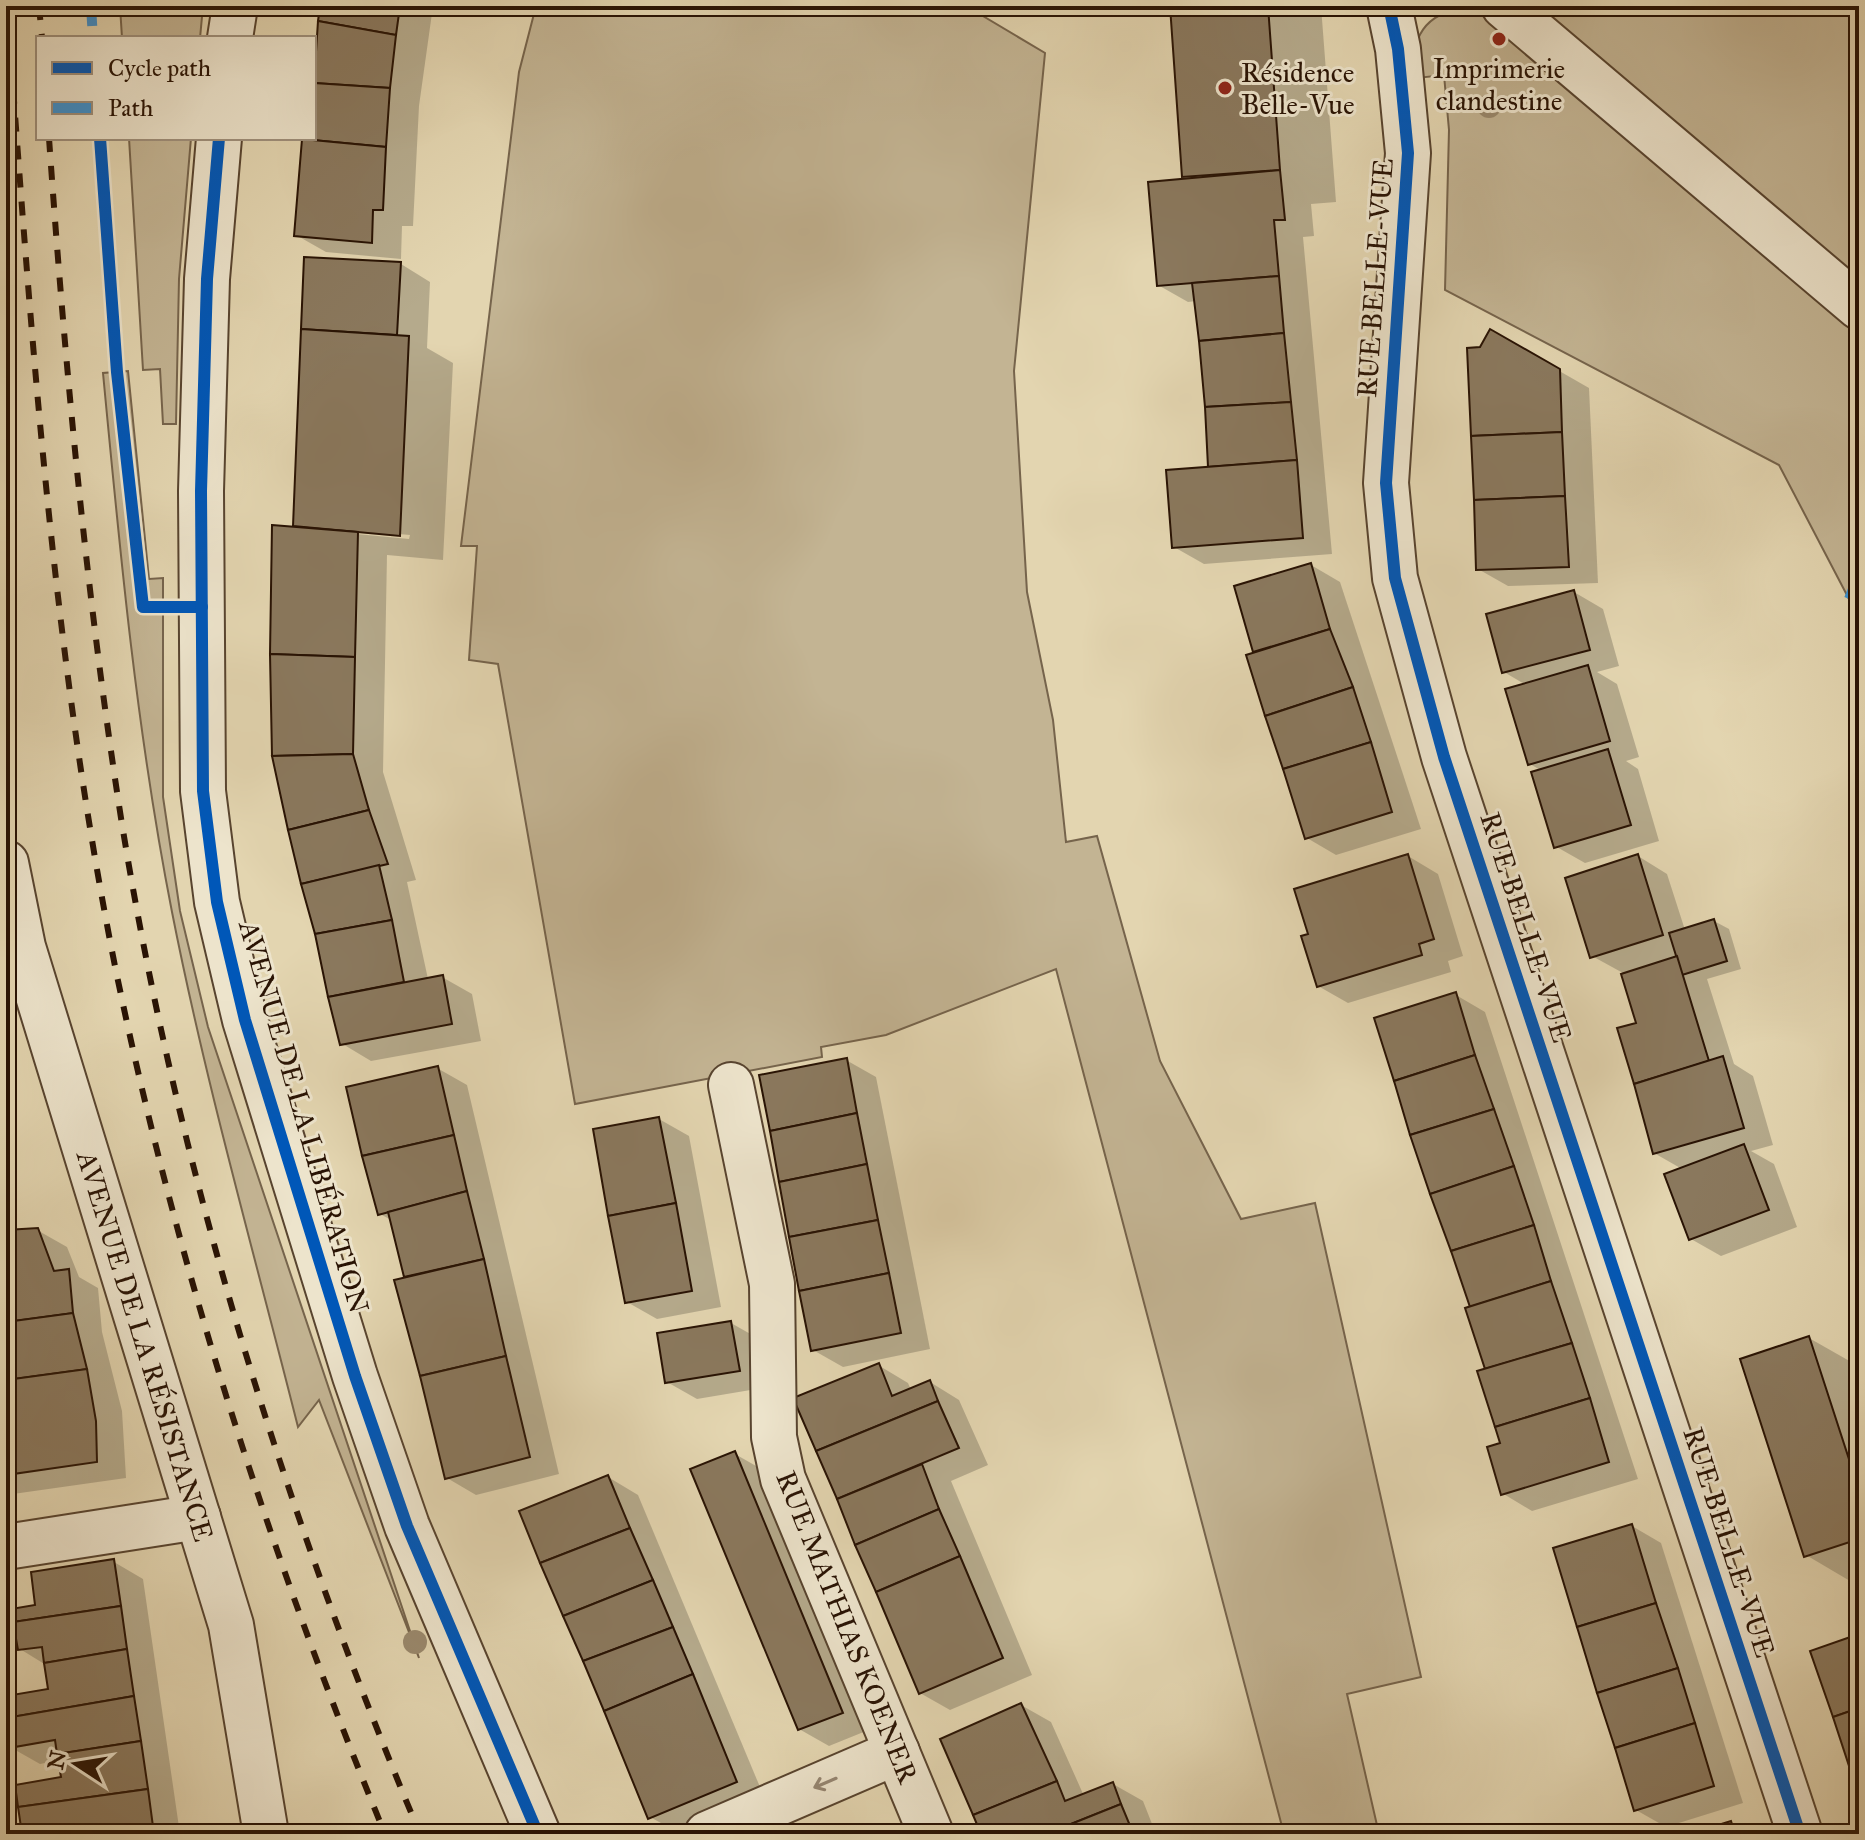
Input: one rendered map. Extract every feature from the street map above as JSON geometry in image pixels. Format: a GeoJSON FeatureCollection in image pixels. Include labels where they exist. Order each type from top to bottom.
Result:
{"type":"FeatureCollection","features":[{"type":"Feature","properties":{"kind":"street"},"geometry":{"type":"LineString","coordinates":[[230,36],[235,6]]}},
{"type":"Feature","properties":{"kind":"street","name":"RUE BELLE-VUE"},"geometry":{"type":"LineString","coordinates":[[1389,6],[1398,49],[1408,153],[1386,483],[1395,578],[1444,757],[1800,1834]]}},
{"type":"Feature","properties":{"kind":"street"},"geometry":{"type":"LineString","coordinates":[[1504,6],[1859,307]]}},
{"type":"Feature","properties":{"kind":"street","name":"AVENUE DE LA LIBÉRATION"},"geometry":{"type":"LineString","coordinates":[[219,140],[207,279],[201,491],[203,791],[217,902],[245,1020],[355,1376],[407,1526],[538,1834]]}},
{"type":"Feature","properties":{"kind":"street","name":"AVENUE DE LA RÉSISTANCE"},"geometry":{"type":"LineString","coordinates":[[6,863],[23,947],[231,1625],[266,1834]]}},
{"type":"Feature","properties":{"kind":"street","name":"RUE MATHIAS KOENER"},"geometry":{"type":"LineString","coordinates":[[731,1085],[772,1284],[774,1437],[783,1479],[931,1834]]}},
{"type":"Feature","properties":{"kind":"street"},"geometry":{"type":"LineString","coordinates":[[6,1547],[198,1517]]}},
{"type":"Feature","properties":{"kind":"street"},"geometry":{"type":"LineString","coordinates":[[707,1834],[897,1752]]}},
{"type":"Feature","properties":{"kind":"shaded area"},"geometry":{"type":"Polygon","coordinates":[[[120,6],[203,6],[200,36],[122,36],[120,6]]]}},
{"type":"Feature","properties":{"kind":"shaded area"},"geometry":{"type":"Polygon","coordinates":[[[536,6],[966,6],[1045,53],[1014,371],[1027,592],[1053,720],[1066,842],[1097,836],[1160,1061],[1241,1219],[1315,1203],[1421,1677],[1347,1694],[1379,1834],[1284,1834],[1056,969],[886,1035],[821,1047],[822,1057],[575,1104],[498,664],[469,660],[477,546],[461,546],[519,72],[536,6]]]}},
{"type":"Feature","properties":{"kind":"shaded area"},"geometry":{"type":"Polygon","coordinates":[[[1504,6],[1859,6],[1859,834],[1849,818],[1849,599],[1779,465],[1445,290],[1449,130],[1444,75],[1417,78],[1417,43],[1424,28],[1443,13],[1504,6]]]}},
{"type":"Feature","properties":{"kind":"shaded area"},"geometry":{"type":"Polygon","coordinates":[[[129,140],[191,140],[179,279],[176,424],[163,424],[160,369],[143,370],[129,140]]]}},
{"type":"Feature","properties":{"kind":"shaded area"},"geometry":{"type":"Polygon","coordinates":[[[128,371],[149,579],[163,578],[163,797],[180,911],[208,1027],[419,1658],[319,1400],[298,1427],[200,1041],[160,845],[139,711],[123,576],[103,373],[128,371]]]}},
{"type":"Feature","properties":{"kind":"building"},"geometry":{"type":"Polygon","coordinates":[[[320,6],[400,6],[396,35],[318,21],[320,6]]]}},
{"type":"Feature","properties":{"kind":"building","name":"Résidence Belle-Vue"},"geometry":{"type":"Polygon","coordinates":[[[1170,6],[1268,6],[1280,170],[1182,177],[1170,6]]]}},
{"type":"Feature","properties":{"kind":"building"},"geometry":{"type":"Polygon","coordinates":[[[318,21],[396,35],[390,88],[316,83],[318,21]]]}},
{"type":"Feature","properties":{"kind":"building"},"geometry":{"type":"Polygon","coordinates":[[[316,83],[390,88],[386,147],[312,140],[316,140],[316,83]]]}},
{"type":"Feature","properties":{"kind":"building"},"geometry":{"type":"Polygon","coordinates":[[[302,140],[386,147],[383,210],[373,210],[372,243],[294,236],[302,140]]]}},
{"type":"Feature","properties":{"kind":"building"},"geometry":{"type":"Polygon","coordinates":[[[1280,170],[1285,220],[1274,220],[1279,276],[1157,286],[1148,182],[1280,170]]]}},
{"type":"Feature","properties":{"kind":"building"},"geometry":{"type":"Polygon","coordinates":[[[304,257],[401,262],[397,335],[301,329],[304,257]]]}},
{"type":"Feature","properties":{"kind":"building"},"geometry":{"type":"Polygon","coordinates":[[[1279,276],[1284,333],[1199,341],[1192,283],[1279,276]]]}},
{"type":"Feature","properties":{"kind":"building"},"geometry":{"type":"Polygon","coordinates":[[[301,329],[409,336],[400,536],[293,526],[301,329]]]}},
{"type":"Feature","properties":{"kind":"building"},"geometry":{"type":"Polygon","coordinates":[[[1490,329],[1560,369],[1562,432],[1471,436],[1467,348],[1480,347],[1490,329]]]}},
{"type":"Feature","properties":{"kind":"building"},"geometry":{"type":"Polygon","coordinates":[[[1284,333],[1291,402],[1205,407],[1199,341],[1284,333]]]}},
{"type":"Feature","properties":{"kind":"building"},"geometry":{"type":"Polygon","coordinates":[[[1291,402],[1297,460],[1208,467],[1205,407],[1291,402]]]}},
{"type":"Feature","properties":{"kind":"building"},"geometry":{"type":"Polygon","coordinates":[[[1562,432],[1565,496],[1474,500],[1471,436],[1562,432]]]}},
{"type":"Feature","properties":{"kind":"building"},"geometry":{"type":"Polygon","coordinates":[[[1297,460],[1303,538],[1172,548],[1166,470],[1297,460]]]}},
{"type":"Feature","properties":{"kind":"building"},"geometry":{"type":"Polygon","coordinates":[[[1565,496],[1569,567],[1476,570],[1474,500],[1565,496]]]}},
{"type":"Feature","properties":{"kind":"building"},"geometry":{"type":"Polygon","coordinates":[[[272,525],[358,532],[355,657],[270,654],[272,525]]]}},
{"type":"Feature","properties":{"kind":"building"},"geometry":{"type":"Polygon","coordinates":[[[1311,563],[1330,629],[1253,652],[1234,586],[1311,563]]]}},
{"type":"Feature","properties":{"kind":"building"},"geometry":{"type":"Polygon","coordinates":[[[1574,590],[1590,650],[1502,673],[1486,614],[1574,590]]]}},
{"type":"Feature","properties":{"kind":"building"},"geometry":{"type":"Polygon","coordinates":[[[1330,629],[1353,687],[1265,716],[1246,655],[1330,629]]]}},
{"type":"Feature","properties":{"kind":"building"},"geometry":{"type":"Polygon","coordinates":[[[270,654],[355,657],[353,754],[272,756],[270,654]]]}},
{"type":"Feature","properties":{"kind":"building"},"geometry":{"type":"Polygon","coordinates":[[[1588,665],[1610,741],[1528,765],[1505,689],[1588,665]]]}},
{"type":"Feature","properties":{"kind":"building"},"geometry":{"type":"Polygon","coordinates":[[[1353,687],[1371,742],[1283,769],[1265,716],[1353,687]]]}},
{"type":"Feature","properties":{"kind":"building"},"geometry":{"type":"Polygon","coordinates":[[[1371,742],[1392,812],[1305,839],[1283,769],[1371,742]]]}},
{"type":"Feature","properties":{"kind":"building"},"geometry":{"type":"Polygon","coordinates":[[[1608,749],[1631,825],[1554,848],[1531,772],[1608,749]]]}},
{"type":"Feature","properties":{"kind":"building"},"geometry":{"type":"Polygon","coordinates":[[[353,754],[369,810],[288,830],[272,756],[353,754]]]}},
{"type":"Feature","properties":{"kind":"building"},"geometry":{"type":"Polygon","coordinates":[[[369,810],[388,864],[301,884],[288,830],[369,810]]]}},
{"type":"Feature","properties":{"kind":"building"},"geometry":{"type":"Polygon","coordinates":[[[1408,854],[1434,939],[1419,944],[1422,955],[1317,987],[1301,936],[1308,934],[1294,889],[1408,854]]]}},
{"type":"Feature","properties":{"kind":"building"},"geometry":{"type":"Polygon","coordinates":[[[1638,854],[1663,935],[1590,958],[1565,878],[1638,854]]]}},
{"type":"Feature","properties":{"kind":"building"},"geometry":{"type":"Polygon","coordinates":[[[379,865],[392,920],[315,934],[301,884],[379,865]]]}},
{"type":"Feature","properties":{"kind":"building"},"geometry":{"type":"Polygon","coordinates":[[[1714,919],[1727,961],[1682,975],[1669,933],[1714,919]]]}},
{"type":"Feature","properties":{"kind":"building"},"geometry":{"type":"Polygon","coordinates":[[[392,920],[404,982],[328,997],[315,934],[392,920]]]}},
{"type":"Feature","properties":{"kind":"building"},"geometry":{"type":"Polygon","coordinates":[[[1677,956],[1709,1061],[1634,1084],[1617,1028],[1636,1023],[1621,974],[1677,956]]]}},
{"type":"Feature","properties":{"kind":"building"},"geometry":{"type":"Polygon","coordinates":[[[443,975],[452,1024],[340,1045],[328,997],[443,975]]]}},
{"type":"Feature","properties":{"kind":"building"},"geometry":{"type":"Polygon","coordinates":[[[1456,992],[1475,1055],[1394,1081],[1374,1018],[1456,992]]]}},
{"type":"Feature","properties":{"kind":"building"},"geometry":{"type":"Polygon","coordinates":[[[1475,1055],[1494,1109],[1410,1135],[1394,1081],[1475,1055]]]}},
{"type":"Feature","properties":{"kind":"building"},"geometry":{"type":"Polygon","coordinates":[[[1723,1056],[1744,1128],[1653,1154],[1634,1084],[1723,1056]]]}},
{"type":"Feature","properties":{"kind":"building"},"geometry":{"type":"Polygon","coordinates":[[[847,1058],[857,1113],[770,1131],[759,1075],[847,1058]]]}},
{"type":"Feature","properties":{"kind":"building"},"geometry":{"type":"Polygon","coordinates":[[[438,1066],[454,1135],[362,1156],[346,1087],[438,1066]]]}},
{"type":"Feature","properties":{"kind":"building"},"geometry":{"type":"Polygon","coordinates":[[[1494,1109],[1514,1166],[1430,1194],[1410,1135],[1494,1109]]]}},
{"type":"Feature","properties":{"kind":"building"},"geometry":{"type":"Polygon","coordinates":[[[857,1113],[867,1164],[779,1182],[770,1131],[857,1113]]]}},
{"type":"Feature","properties":{"kind":"building"},"geometry":{"type":"Polygon","coordinates":[[[659,1117],[676,1203],[608,1216],[593,1129],[659,1117]]]}},
{"type":"Feature","properties":{"kind":"building"},"geometry":{"type":"Polygon","coordinates":[[[454,1135],[467,1191],[378,1215],[362,1156],[454,1135]]]}},
{"type":"Feature","properties":{"kind":"building"},"geometry":{"type":"Polygon","coordinates":[[[1744,1144],[1769,1210],[1689,1240],[1664,1174],[1744,1144]]]}},
{"type":"Feature","properties":{"kind":"building"},"geometry":{"type":"Polygon","coordinates":[[[867,1164],[878,1220],[789,1237],[779,1182],[867,1164]]]}},
{"type":"Feature","properties":{"kind":"building"},"geometry":{"type":"Polygon","coordinates":[[[1514,1166],[1534,1225],[1451,1251],[1430,1194],[1514,1166]]]}},
{"type":"Feature","properties":{"kind":"building"},"geometry":{"type":"Polygon","coordinates":[[[467,1191],[484,1259],[404,1277],[388,1212],[467,1191]]]}},
{"type":"Feature","properties":{"kind":"building"},"geometry":{"type":"Polygon","coordinates":[[[676,1203],[692,1291],[625,1303],[608,1216],[676,1203]]]}},
{"type":"Feature","properties":{"kind":"building"},"geometry":{"type":"Polygon","coordinates":[[[878,1220],[889,1273],[799,1291],[789,1237],[878,1220]]]}},
{"type":"Feature","properties":{"kind":"building"},"geometry":{"type":"Polygon","coordinates":[[[1534,1225],[1551,1281],[1470,1307],[1451,1251],[1534,1225]]]}},
{"type":"Feature","properties":{"kind":"building"},"geometry":{"type":"Polygon","coordinates":[[[38,1228],[54,1271],[69,1269],[73,1313],[6,1322],[6,1230],[38,1228]]]}},
{"type":"Feature","properties":{"kind":"building"},"geometry":{"type":"Polygon","coordinates":[[[484,1259],[506,1356],[420,1376],[394,1280],[484,1259]]]}},
{"type":"Feature","properties":{"kind":"building"},"geometry":{"type":"Polygon","coordinates":[[[889,1273],[901,1333],[811,1351],[799,1291],[889,1273]]]}},
{"type":"Feature","properties":{"kind":"building"},"geometry":{"type":"Polygon","coordinates":[[[1551,1281],[1572,1343],[1485,1369],[1465,1308],[1551,1281]]]}},
{"type":"Feature","properties":{"kind":"building"},"geometry":{"type":"Polygon","coordinates":[[[73,1313],[87,1369],[6,1380],[6,1322],[73,1313]]]}},
{"type":"Feature","properties":{"kind":"building"},"geometry":{"type":"Polygon","coordinates":[[[731,1321],[740,1371],[665,1383],[657,1333],[731,1321]]]}},
{"type":"Feature","properties":{"kind":"building"},"geometry":{"type":"Polygon","coordinates":[[[1809,1336],[1859,1490],[1859,1539],[1804,1557],[1740,1359],[1809,1336]]]}},
{"type":"Feature","properties":{"kind":"building"},"geometry":{"type":"Polygon","coordinates":[[[1572,1343],[1590,1398],[1495,1427],[1477,1371],[1572,1343]]]}},
{"type":"Feature","properties":{"kind":"building"},"geometry":{"type":"Polygon","coordinates":[[[506,1356],[530,1457],[445,1479],[420,1376],[506,1356]]]}},
{"type":"Feature","properties":{"kind":"building"},"geometry":{"type":"Polygon","coordinates":[[[879,1363],[892,1396],[930,1380],[938,1401],[816,1451],[793,1398],[879,1363]]]}},
{"type":"Feature","properties":{"kind":"building"},"geometry":{"type":"Polygon","coordinates":[[[87,1369],[96,1421],[97,1462],[6,1475],[6,1380],[87,1369]]]}},
{"type":"Feature","properties":{"kind":"building"},"geometry":{"type":"Polygon","coordinates":[[[1590,1398],[1609,1462],[1501,1495],[1487,1447],[1500,1443],[1495,1427],[1590,1398]]]}},
{"type":"Feature","properties":{"kind":"building"},"geometry":{"type":"Polygon","coordinates":[[[938,1401],[959,1448],[837,1499],[816,1451],[938,1401]]]}},
{"type":"Feature","properties":{"kind":"building"},"geometry":{"type":"Polygon","coordinates":[[[735,1451],[843,1713],[798,1730],[690,1469],[735,1451]]]}},
{"type":"Feature","properties":{"kind":"building"},"geometry":{"type":"Polygon","coordinates":[[[922,1464],[939,1509],[855,1545],[837,1499],[922,1464]]]}},
{"type":"Feature","properties":{"kind":"building"},"geometry":{"type":"Polygon","coordinates":[[[608,1475],[630,1528],[540,1563],[519,1511],[608,1475]]]}},
{"type":"Feature","properties":{"kind":"building"},"geometry":{"type":"Polygon","coordinates":[[[939,1509],[960,1556],[876,1592],[855,1545],[939,1509]]]}},
{"type":"Feature","properties":{"kind":"building"},"geometry":{"type":"Polygon","coordinates":[[[1632,1524],[1656,1603],[1577,1627],[1553,1548],[1632,1524]]]}},
{"type":"Feature","properties":{"kind":"building"},"geometry":{"type":"Polygon","coordinates":[[[630,1528],[653,1580],[563,1616],[540,1563],[630,1528]]]}},
{"type":"Feature","properties":{"kind":"building"},"geometry":{"type":"Polygon","coordinates":[[[960,1556],[1003,1658],[919,1694],[876,1592],[960,1556]]]}},
{"type":"Feature","properties":{"kind":"building"},"geometry":{"type":"Polygon","coordinates":[[[114,1559],[121,1606],[13,1622],[11,1609],[35,1605],[31,1572],[114,1559]]]}},
{"type":"Feature","properties":{"kind":"building"},"geometry":{"type":"Polygon","coordinates":[[[653,1580],[673,1627],[583,1661],[563,1616],[653,1580]]]}},
{"type":"Feature","properties":{"kind":"building"},"geometry":{"type":"Polygon","coordinates":[[[1656,1603],[1678,1668],[1597,1693],[1577,1627],[1656,1603]]]}},
{"type":"Feature","properties":{"kind":"building"},"geometry":{"type":"Polygon","coordinates":[[[121,1606],[127,1649],[44,1663],[42,1647],[18,1650],[13,1622],[121,1606]]]}},
{"type":"Feature","properties":{"kind":"building"},"geometry":{"type":"Polygon","coordinates":[[[673,1627],[693,1674],[604,1711],[583,1661],[673,1627]]]}},
{"type":"Feature","properties":{"kind":"building"},"geometry":{"type":"Polygon","coordinates":[[[1859,1634],[1859,1708],[1833,1717],[1810,1651],[1859,1634]]]}},
{"type":"Feature","properties":{"kind":"building"},"geometry":{"type":"Polygon","coordinates":[[[127,1649],[134,1696],[6,1718],[6,1696],[48,1689],[44,1663],[127,1649]]]}},
{"type":"Feature","properties":{"kind":"building"},"geometry":{"type":"Polygon","coordinates":[[[1678,1668],[1695,1723],[1615,1748],[1597,1693],[1678,1668]]]}},
{"type":"Feature","properties":{"kind":"building"},"geometry":{"type":"Polygon","coordinates":[[[693,1674],[737,1782],[648,1819],[604,1711],[693,1674]]]}},
{"type":"Feature","properties":{"kind":"building"},"geometry":{"type":"Polygon","coordinates":[[[134,1696],[141,1741],[57,1754],[55,1740],[9,1748],[6,1718],[134,1696]]]}},
{"type":"Feature","properties":{"kind":"building"},"geometry":{"type":"Polygon","coordinates":[[[1021,1703],[1057,1781],[973,1815],[940,1739],[1021,1703]]]}},
{"type":"Feature","properties":{"kind":"building"},"geometry":{"type":"Polygon","coordinates":[[[1859,1708],[1859,1770],[1851,1772],[1833,1717],[1859,1708]]]}},
{"type":"Feature","properties":{"kind":"building"},"geometry":{"type":"Polygon","coordinates":[[[1695,1723],[1714,1786],[1634,1811],[1615,1748],[1695,1723]]]}},
{"type":"Feature","properties":{"kind":"building"},"geometry":{"type":"Polygon","coordinates":[[[141,1741],[148,1789],[18,1807],[15,1785],[61,1777],[57,1754],[141,1741]]]}},
{"type":"Feature","properties":{"kind":"building"},"geometry":{"type":"Polygon","coordinates":[[[1859,1770],[1859,1797],[1851,1772],[1859,1770]]]}},
{"type":"Feature","properties":{"kind":"building"},"geometry":{"type":"Polygon","coordinates":[[[1057,1781],[1065,1801],[1113,1782],[1121,1804],[1046,1834],[981,1834],[973,1815],[1057,1781]]]}},
{"type":"Feature","properties":{"kind":"building"},"geometry":{"type":"Polygon","coordinates":[[[148,1789],[154,1834],[69,1834],[68,1829],[22,1834],[18,1807],[148,1789]]]}},
{"type":"Feature","properties":{"kind":"building"},"geometry":{"type":"Polygon","coordinates":[[[1121,1804],[1131,1828],[1117,1834],[1046,1834],[1121,1804]]]}},
{"type":"Feature","properties":{"kind":"building"},"geometry":{"type":"Polygon","coordinates":[[[1731,1821],[1735,1834],[1689,1834],[1731,1821]]]}},
{"type":"Feature","properties":{"kind":"railway"},"geometry":{"type":"LineString","coordinates":[[7,6],[46,490],[75,731],[116,971],[168,1191],[230,1409],[303,1623],[385,1834]]}},
{"type":"Feature","properties":{"kind":"railway"},"geometry":{"type":"LineString","coordinates":[[39,6],[42,36]]}},
{"type":"Feature","properties":{"kind":"railway"},"geometry":{"type":"LineString","coordinates":[[49,140],[70,394],[97,649],[121,818],[144,949],[172,1079],[240,1335],[280,1462],[323,1587],[420,1834]]}},
{"type":"Feature","properties":{"kind":"marked path"},"geometry":{"type":"LineString","coordinates":[[91,6],[93,36]]}},
{"type":"Feature","properties":{"kind":"marked path"},"geometry":{"type":"LineString","coordinates":[[1849,599],[1859,575]]}},
{"type":"Feature","properties":{"kind":"cycle path"},"geometry":{"type":"LineString","coordinates":[[1389,6],[1398,49],[1408,153],[1386,483],[1395,578],[1444,757],[1800,1834]]}},
{"type":"Feature","properties":{"kind":"cycle path"},"geometry":{"type":"LineString","coordinates":[[100,140],[117,372],[143,607],[202,607]]}},
{"type":"Feature","properties":{"kind":"cycle path"},"geometry":{"type":"LineString","coordinates":[[219,140],[207,279],[201,491],[203,791],[217,902],[245,1020],[355,1376],[407,1526],[538,1834]]}},
{"type":"Feature","properties":{"kind":"place","name":"Imprimerie clandestine"},"geometry":{"type":"Point","coordinates":[1499,39]}},
{"type":"Feature","properties":{"kind":"place","name":"Résidence Belle-Vue"},"geometry":{"type":"Point","coordinates":[1225,88]}}]}
